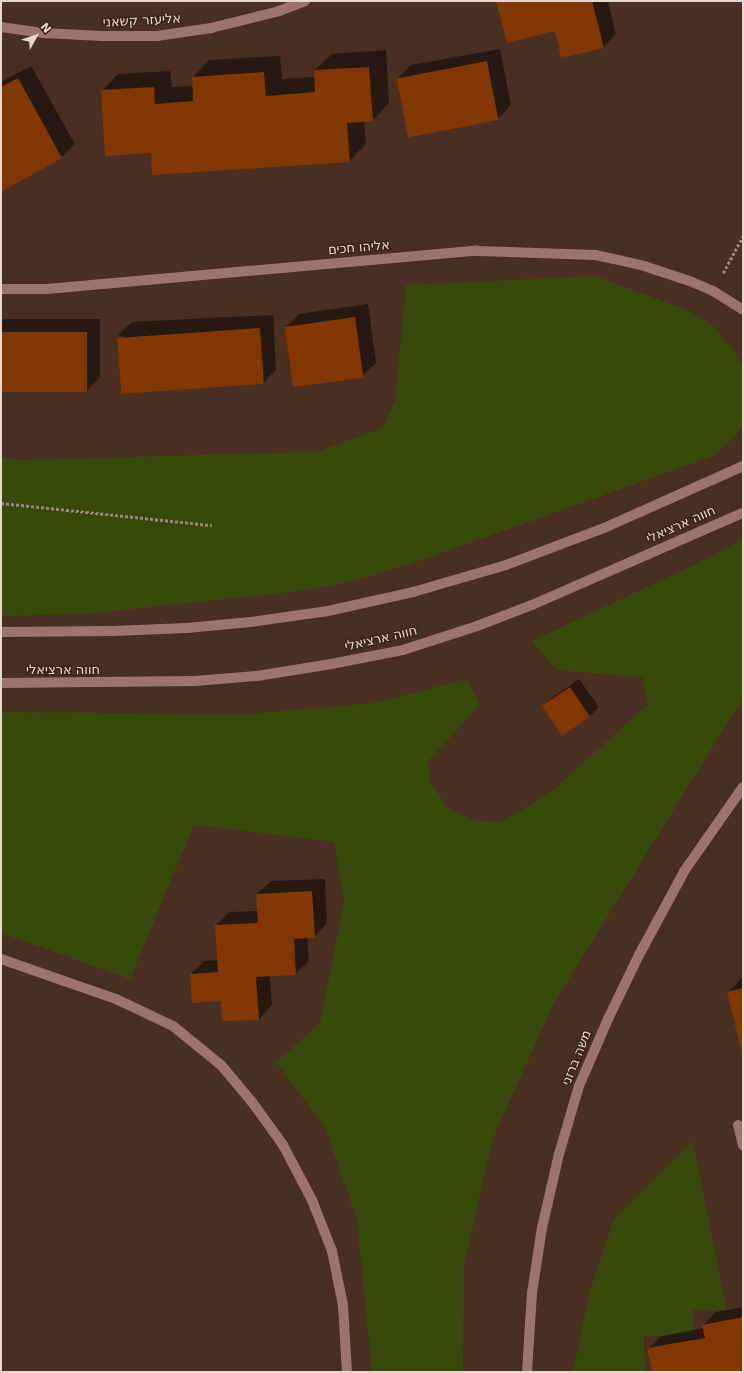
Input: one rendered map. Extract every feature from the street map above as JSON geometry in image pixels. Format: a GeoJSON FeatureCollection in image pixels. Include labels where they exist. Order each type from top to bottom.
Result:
{"type":"FeatureCollection","features":[{"type":"Feature","properties":{"kind":"street","name":"אליעזר קשאני"},"geometry":{"type":"LineString","coordinates":[[1,27],[44,33],[102,36],[157,36],[211,28],[279,11],[305,1]]}},
{"type":"Feature","properties":{"kind":"street","name":"אליהו חכים"},"geometry":{"type":"LineString","coordinates":[[1,289],[54,288],[477,251],[595,255],[655,269],[692,282],[713,291],[743,310]]}},
{"type":"Feature","properties":{"kind":"street","name":"אליהו חכים"},"geometry":{"type":"LineString","coordinates":[[713,291],[743,319]]}},
{"type":"Feature","properties":{"kind":"street"},"geometry":{"type":"LineString","coordinates":[[1,632],[113,631],[187,628],[251,622],[336,610],[413,592],[506,565],[604,528],[743,466]]}},
{"type":"Feature","properties":{"kind":"street","name":"חווה ארציאלי"},"geometry":{"type":"LineString","coordinates":[[1,682],[195,681],[264,675],[403,650],[477,626],[525,607],[743,513]]}},
{"type":"Feature","properties":{"kind":"street","name":"משה ברזני"},"geometry":{"type":"LineString","coordinates":[[527,1372],[532,1293],[542,1228],[559,1154],[579,1086],[628,976],[685,870],[743,787]]}},
{"type":"Feature","properties":{"kind":"street"},"geometry":{"type":"LineString","coordinates":[[1,960],[116,999],[173,1026],[221,1065],[248,1096],[283,1145],[312,1200],[332,1251],[343,1305],[347,1372]]}},
{"type":"Feature","properties":{"kind":"street"},"geometry":{"type":"LineString","coordinates":[[738,1125],[743,1145]]}},
{"type":"Feature","properties":{"kind":"path"},"geometry":{"type":"LineString","coordinates":[[713,291],[743,236]]}},
{"type":"Feature","properties":{"kind":"path"},"geometry":{"type":"LineString","coordinates":[[1,503],[212,525]]}},
{"type":"Feature","properties":{"kind":"green space"},"geometry":{"type":"Polygon","coordinates":[[[595,276],[690,311],[712,325],[730,346],[743,366],[743,423],[736,436],[713,456],[422,560],[361,579],[309,590],[86,614],[1,616],[1,457],[20,460],[316,452],[383,428],[395,401],[406,285],[595,276]]]}},
{"type":"Feature","properties":{"kind":"green space"},"geometry":{"type":"Polygon","coordinates":[[[743,539],[743,698],[554,1003],[493,1138],[464,1266],[463,1372],[372,1372],[357,1220],[325,1127],[276,1062],[320,1023],[344,902],[334,842],[194,825],[130,979],[1,933],[1,712],[248,714],[374,703],[467,679],[480,705],[428,761],[430,781],[447,807],[472,820],[502,822],[552,791],[648,704],[642,677],[556,670],[532,641],[698,563],[743,539]]]}},
{"type":"Feature","properties":{"kind":"green space"},"geometry":{"type":"Polygon","coordinates":[[[693,1141],[727,1310],[693,1310],[693,1333],[644,1337],[645,1372],[573,1372],[589,1294],[614,1219],[693,1141]]]}},
{"type":"Feature","properties":{"kind":"building"},"geometry":{"type":"Polygon","coordinates":[[[496,1],[592,1],[604,48],[561,58],[555,31],[507,43],[496,1]]]}},
{"type":"Feature","properties":{"kind":"building"},"geometry":{"type":"Polygon","coordinates":[[[487,61],[498,120],[408,137],[397,79],[487,61]]]}},
{"type":"Feature","properties":{"kind":"building"},"geometry":{"type":"Polygon","coordinates":[[[369,67],[373,121],[347,123],[350,162],[152,175],[151,153],[105,156],[101,90],[154,87],[155,104],[193,101],[192,77],[264,72],[266,96],[315,92],[314,70],[369,67]]]}},
{"type":"Feature","properties":{"kind":"building"},"geometry":{"type":"Polygon","coordinates":[[[18,78],[62,158],[1,192],[1,87],[18,78]]]}},
{"type":"Feature","properties":{"kind":"building"},"geometry":{"type":"Polygon","coordinates":[[[355,317],[363,377],[293,387],[285,327],[355,317]]]}},
{"type":"Feature","properties":{"kind":"building"},"geometry":{"type":"Polygon","coordinates":[[[260,328],[264,384],[121,394],[117,338],[260,328]]]}},
{"type":"Feature","properties":{"kind":"building"},"geometry":{"type":"Polygon","coordinates":[[[1,332],[87,332],[87,392],[1,392],[1,332]]]}},
{"type":"Feature","properties":{"kind":"building"},"geometry":{"type":"Polygon","coordinates":[[[570,687],[590,717],[562,736],[542,706],[570,687]]]}},
{"type":"Feature","properties":{"kind":"building"},"geometry":{"type":"Polygon","coordinates":[[[312,891],[315,938],[294,939],[296,975],[256,977],[259,1020],[222,1021],[221,1001],[192,1003],[190,974],[218,972],[215,925],[258,923],[256,894],[312,891]]]}},
{"type":"Feature","properties":{"kind":"building"},"geometry":{"type":"Polygon","coordinates":[[[743,988],[743,1053],[742,1053],[727,992],[743,988]]]}},
{"type":"Feature","properties":{"kind":"building"},"geometry":{"type":"Polygon","coordinates":[[[743,1317],[743,1372],[652,1372],[647,1348],[705,1338],[702,1325],[743,1317]]]}}]}
